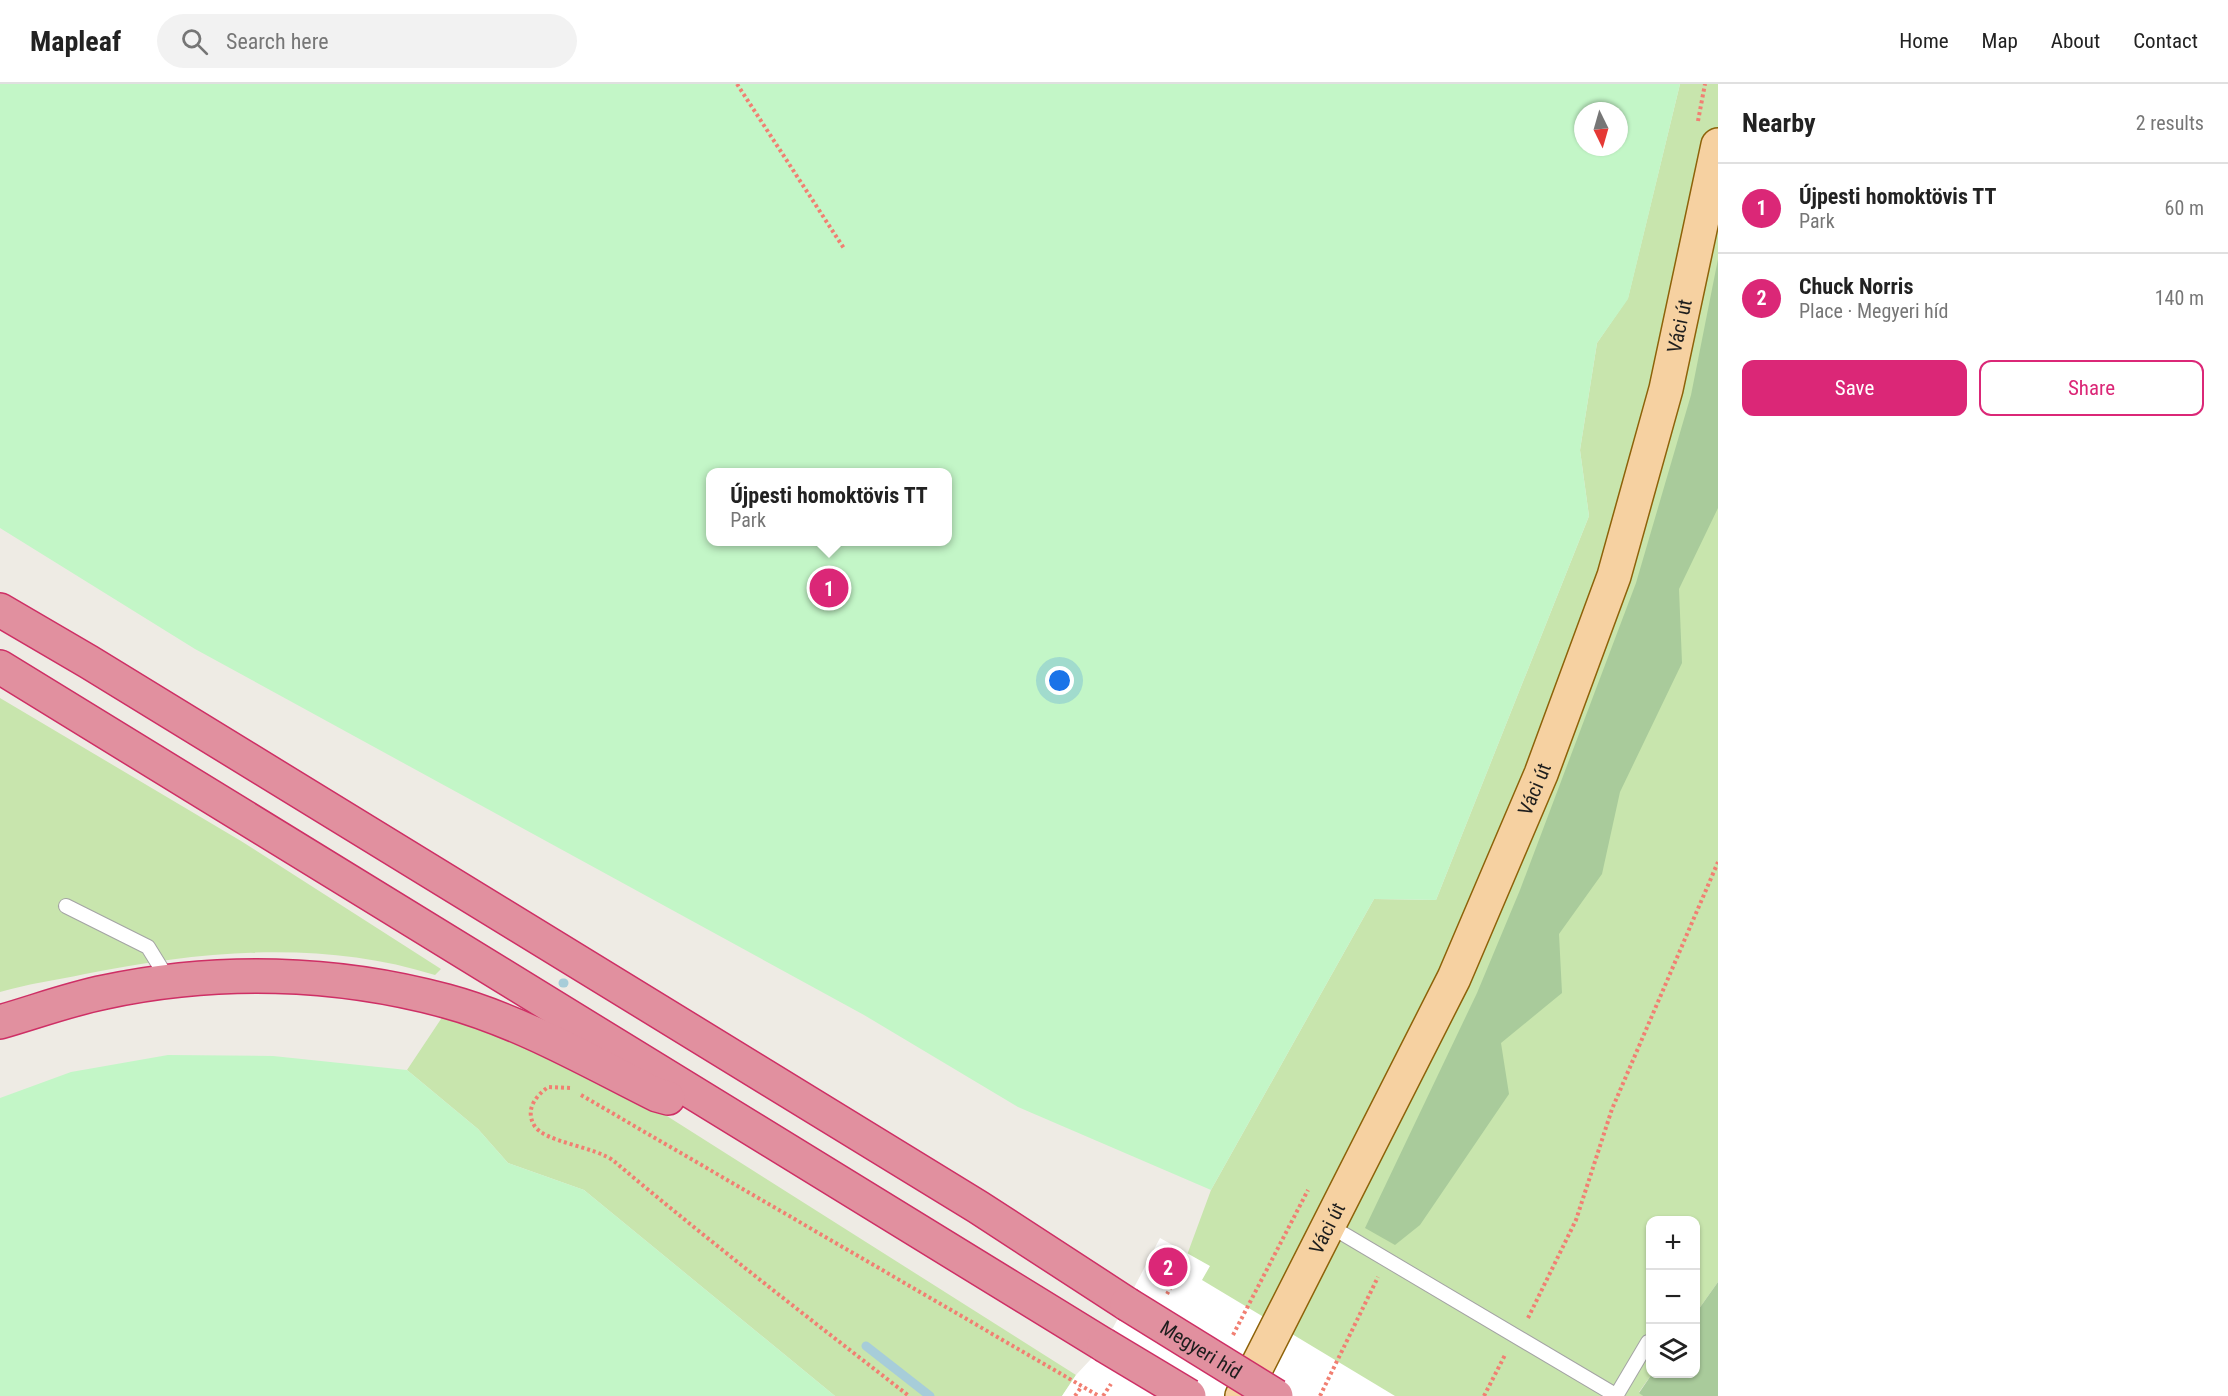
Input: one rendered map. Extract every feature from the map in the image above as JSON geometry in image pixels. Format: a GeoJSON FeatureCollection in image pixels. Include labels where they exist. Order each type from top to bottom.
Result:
{"type":"FeatureCollection","features":[{"type":"Feature","properties":{"kind":"highway"},"geometry":{"type":"LineString","coordinates":[[0,590],[89,662]]}},
{"type":"Feature","properties":{"kind":"highway"},"geometry":{"type":"LineString","coordinates":[[0,610],[89,662]]}},
{"type":"Feature","properties":{"kind":"highway","name":"Megyeri híd"},"geometry":{"type":"LineString","coordinates":[[89,662],[978,1207],[1127,1304],[1276,1396]]}},
{"type":"Feature","properties":{"kind":"highway"},"geometry":{"type":"LineString","coordinates":[[0,667],[1189,1396]]}},
{"type":"Feature","properties":{"kind":"highway"},"geometry":{"type":"LineString","coordinates":[[0,1022],[103,992],[169,981],[260,976],[338,980],[447,1001],[540,1036],[657,1095],[723,1111]]}},
{"type":"Feature","properties":{"kind":"main road","name":"Váci út"},"geometry":{"type":"LineString","coordinates":[[1242,1396],[1454,978],[1491,896],[1541,774],[1614,576],[1666,389],[1707,138]]}},
{"type":"Feature","properties":{"kind":"lane"},"geometry":{"type":"LineString","coordinates":[[66,906],[148,946],[169,981]]}},
{"type":"Feature","properties":{"kind":"lane"},"geometry":{"type":"LineString","coordinates":[[1330,1226],[1616,1396],[1646,1345]]}},
{"type":"Feature","properties":{"kind":"path"},"geometry":{"type":"LineString","coordinates":[[737,84],[845,250]]}},
{"type":"Feature","properties":{"kind":"path"},"geometry":{"type":"LineString","coordinates":[[1705,84],[1707,138]]}},
{"type":"Feature","properties":{"kind":"path"},"geometry":{"type":"LineString","coordinates":[[1484,1396],[1515,1336],[1524,1325],[1576,1220],[1612,1109],[1718,862]]}},
{"type":"Feature","properties":{"kind":"path"},"geometry":{"type":"LineString","coordinates":[[909,1396],[689,1224],[608,1156],[575,1143],[547,1137],[534,1126],[531,1114],[534,1098],[548,1087],[569,1087],[1099,1396]]}},
{"type":"Feature","properties":{"kind":"path"},"geometry":{"type":"LineString","coordinates":[[1232,1336],[1309,1189]]}},
{"type":"Feature","properties":{"kind":"path"},"geometry":{"type":"LineString","coordinates":[[1155,1266],[1164,1247],[1187,1261],[1164,1299]]}},
{"type":"Feature","properties":{"kind":"path"},"geometry":{"type":"LineString","coordinates":[[1320,1396],[1386,1260]]}},
{"type":"Feature","properties":{"kind":"path"},"geometry":{"type":"LineString","coordinates":[[1075,1396],[1082,1386]]}},
{"type":"Feature","properties":{"kind":"green space"},"geometry":{"type":"Polygon","coordinates":[[[0,84],[1680,84],[1628,299],[1597,343],[1580,450],[1589,516],[1436,900],[1374,899],[1211,1190],[1018,1107],[864,1015],[195,649],[0,528],[0,84]]]}},
{"type":"Feature","properties":{"kind":"green space"},"geometry":{"type":"Polygon","coordinates":[[[1680,84],[1718,84],[1718,1282],[1700,1307],[1700,1216],[1646,1216],[1646,1378],[1649,1378],[1639,1392],[1643,1396],[1135,1396],[1211,1190],[1374,899],[1436,900],[1589,516],[1580,450],[1597,343],[1628,298],[1680,84]]]}},
{"type":"Feature","properties":{"kind":"green space"},"geometry":{"type":"Polygon","coordinates":[[[1718,259],[1718,508],[1679,589],[1682,663],[1620,792],[1602,874],[1559,934],[1562,993],[1501,1043],[1509,1094],[1420,1225],[1395,1245],[1365,1228],[1477,993],[1520,890],[1636,583],[1691,395],[1718,259]]]}},
{"type":"Feature","properties":{"kind":"green space"},"geometry":{"type":"Polygon","coordinates":[[[0,698],[241,841],[441,969],[435,975],[348,956],[260,952],[172,959],[31,984],[0,992],[0,698]]]}},
{"type":"Feature","properties":{"kind":"green space"},"geometry":{"type":"Polygon","coordinates":[[[447,1010],[648,1104],[1076,1375],[1062,1396],[835,1396],[584,1190],[508,1163],[478,1129],[407,1070],[447,1010]]]}},
{"type":"Feature","properties":{"kind":"green space"},"geometry":{"type":"Polygon","coordinates":[[[168,1055],[273,1056],[407,1070],[478,1129],[508,1163],[584,1190],[835,1396],[0,1396],[0,1098],[71,1072],[168,1055]]]}},
{"type":"Feature","properties":{"kind":"green space"},"geometry":{"type":"Polygon","coordinates":[[[1718,1282],[1718,1396],[1643,1396],[1639,1393],[1649,1378],[1700,1378],[1700,1307],[1718,1282]]]}},
{"type":"Feature","properties":{"kind":"pier"},"geometry":{"type":"Polygon","coordinates":[[[1160,1238],[1210,1266],[1202,1280],[1395,1396],[1062,1396],[1076,1375],[1104,1345],[1160,1238]]]}},
{"type":"Feature","properties":{"kind":"waterway"},"geometry":{"type":"LineString","coordinates":[[866,1346],[930,1396]]}},
{"type":"Feature","properties":{"kind":"place","name":"Újpesti homoktövis TT"},"geometry":{"type":"Point","coordinates":[829,588]}},
{"type":"Feature","properties":{"kind":"place","name":"Chuck Norris"},"geometry":{"type":"Point","coordinates":[1168,1267]}}]}
